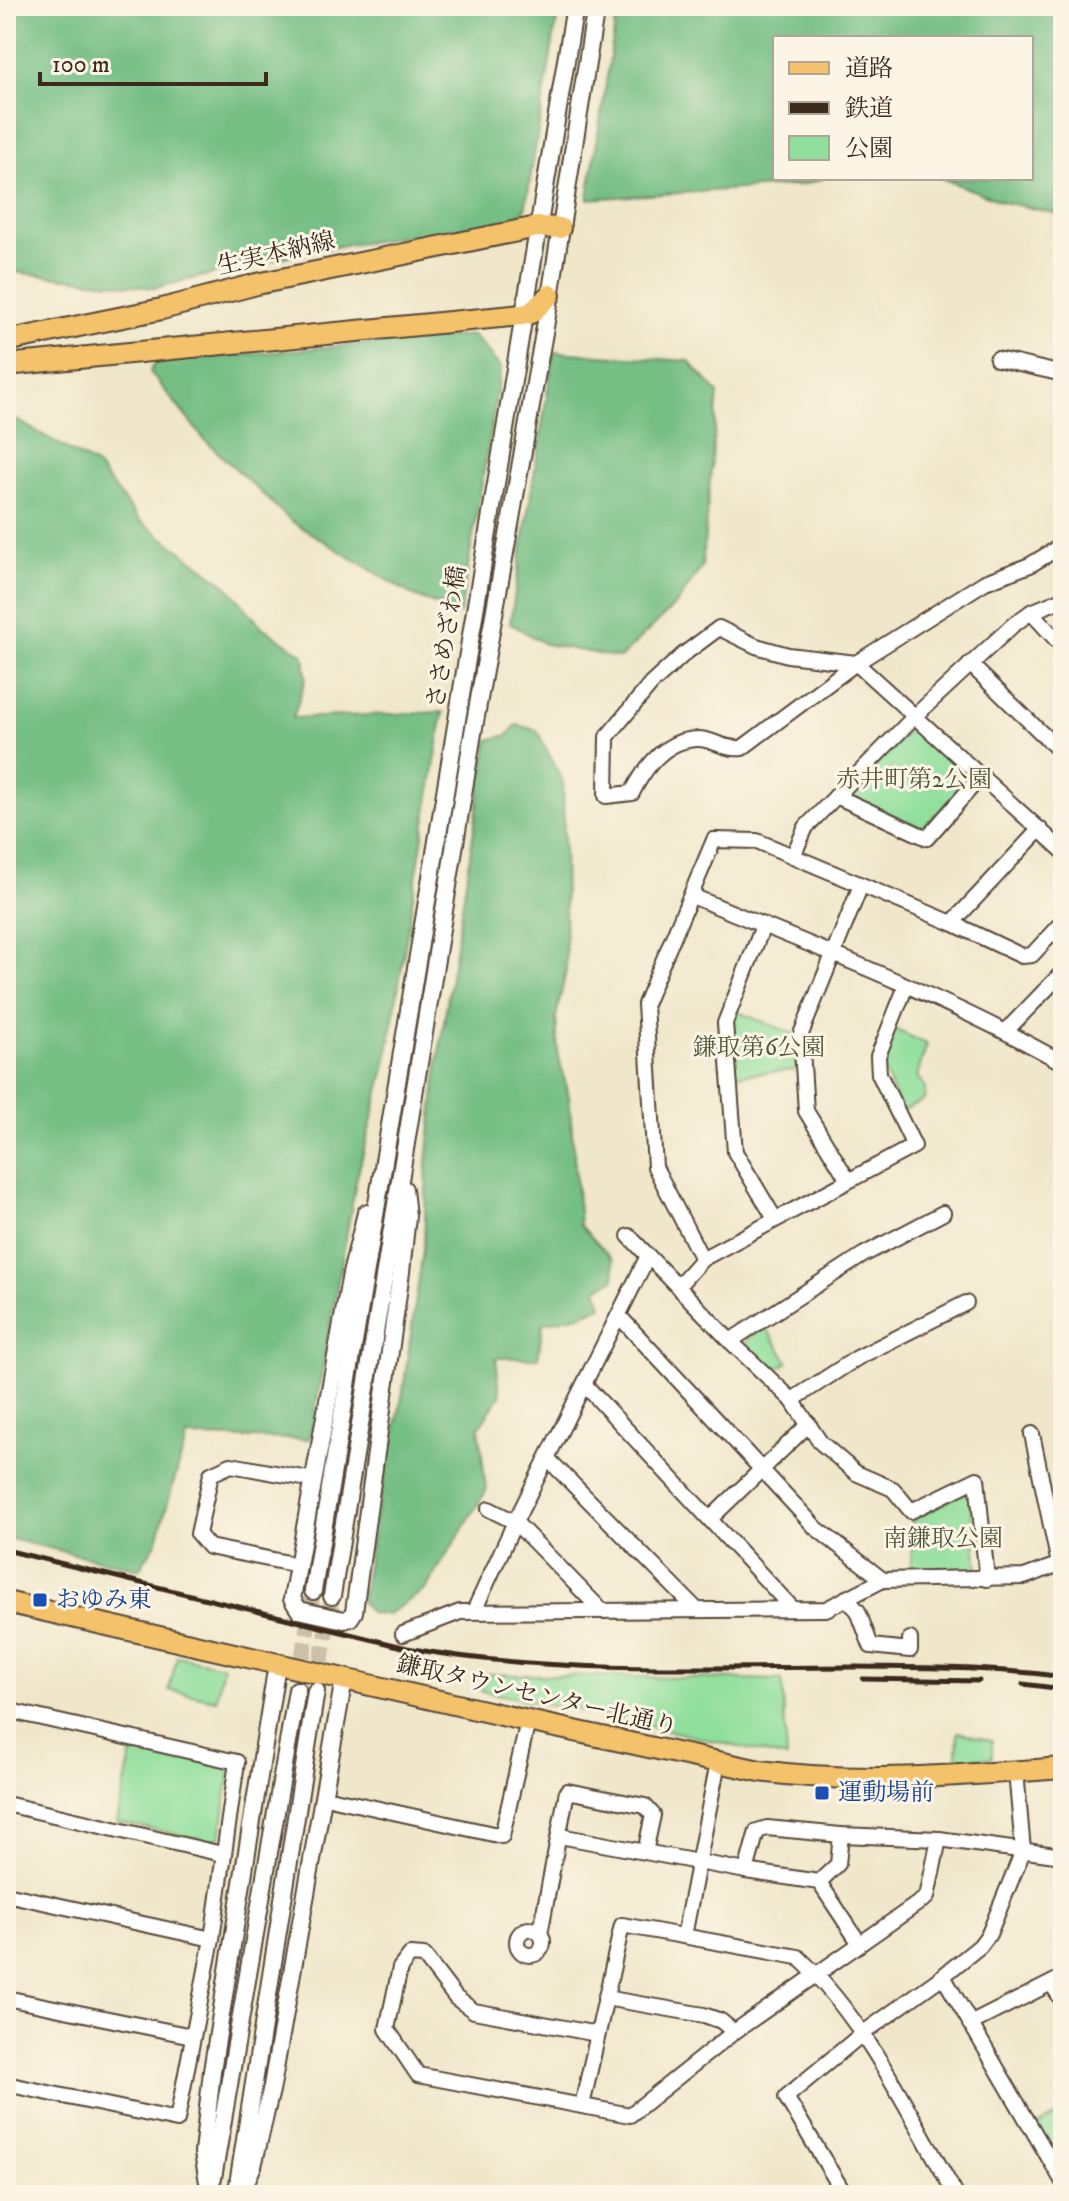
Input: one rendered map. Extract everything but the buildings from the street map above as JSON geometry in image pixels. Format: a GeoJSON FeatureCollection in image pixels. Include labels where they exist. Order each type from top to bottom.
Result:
{"type":"FeatureCollection","features":[{"type":"Feature","properties":{"kind":"main road","name":"生実本納線"},"geometry":{"type":"LineString","coordinates":[[6,341],[162,309],[257,284],[537,227],[560,228]]}},
{"type":"Feature","properties":{"kind":"main road"},"geometry":{"type":"LineString","coordinates":[[6,365],[522,315],[531,313],[550,295]]}},
{"type":"Feature","properties":{"kind":"main road","name":"鎌取タウンセンター北通り"},"geometry":{"type":"LineString","coordinates":[[6,1602],[528,1721],[799,1776],[865,1780],[1063,1768]]}},
{"type":"Feature","properties":{"kind":"street","name":"ささめざわ橋"},"geometry":{"type":"LineString","coordinates":[[465,732],[484,550],[575,6]]}},
{"type":"Feature","properties":{"kind":"street","name":"ささめざわ橋"},"geometry":{"type":"LineString","coordinates":[[465,732],[503,555],[550,295],[596,6]]}},
{"type":"Feature","properties":{"kind":"street"},"geometry":{"type":"LineString","coordinates":[[997,359],[1063,374]]}},
{"type":"Feature","properties":{"kind":"street"},"geometry":{"type":"LineString","coordinates":[[1063,545],[1030,565],[985,582],[856,663],[742,748],[728,749],[701,738],[675,743],[645,767],[632,793],[606,796],[607,737],[651,684],[719,628],[756,646],[788,655],[856,663],[1063,851]]}},
{"type":"Feature","properties":{"kind":"street"},"geometry":{"type":"LineString","coordinates":[[793,856],[806,827],[915,716],[1013,625],[1031,612],[1063,599]]}},
{"type":"Feature","properties":{"kind":"street"},"geometry":{"type":"LineString","coordinates":[[1031,612],[1063,647]]}},
{"type":"Feature","properties":{"kind":"street"},"geometry":{"type":"LineString","coordinates":[[970,664],[1063,754]]}},
{"type":"Feature","properties":{"kind":"street"},"geometry":{"type":"LineString","coordinates":[[313,1591],[385,1163],[465,732]]}},
{"type":"Feature","properties":{"kind":"street"},"geometry":{"type":"LineString","coordinates":[[332,1596],[402,1167],[465,732]]}},
{"type":"Feature","properties":{"kind":"street"},"geometry":{"type":"LineString","coordinates":[[836,796],[927,838],[982,775]]}},
{"type":"Feature","properties":{"kind":"street"},"geometry":{"type":"LineString","coordinates":[[952,923],[1040,829]]}},
{"type":"Feature","properties":{"kind":"street"},"geometry":{"type":"LineString","coordinates":[[702,1259],[655,1167],[645,1004],[714,840],[757,841],[952,923],[1022,956],[1032,955],[1063,921]]}},
{"type":"Feature","properties":{"kind":"street"},"geometry":{"type":"LineString","coordinates":[[848,1180],[806,1111],[801,1034],[861,885]]}},
{"type":"Feature","properties":{"kind":"street"},"geometry":{"type":"LineString","coordinates":[[692,896],[834,954],[1006,1031],[1063,1063]]}},
{"type":"Feature","properties":{"kind":"street"},"geometry":{"type":"LineString","coordinates":[[763,926],[725,1023],[735,1152],[775,1219]]}},
{"type":"Feature","properties":{"kind":"street"},"geometry":{"type":"LineString","coordinates":[[1006,1031],[1062,975]]}},
{"type":"Feature","properties":{"kind":"street"},"geometry":{"type":"LineString","coordinates":[[678,1286],[702,1259],[914,1146],[879,1074],[878,1056],[906,986]]}},
{"type":"Feature","properties":{"kind":"street"},"geometry":{"type":"LineString","coordinates":[[385,1163],[370,1198],[351,1274],[292,1599],[299,1610],[344,1620],[354,1612],[401,1272],[407,1216],[402,1167]]}},
{"type":"Feature","properties":{"kind":"street"},"geometry":{"type":"LineString","coordinates":[[730,1341],[863,1255],[943,1213]]}},
{"type":"Feature","properties":{"kind":"street"},"geometry":{"type":"LineString","coordinates":[[629,1236],[792,1400],[820,1442],[856,1473],[893,1489],[911,1511],[977,1479],[987,1579]]}},
{"type":"Feature","properties":{"kind":"street"},"geometry":{"type":"LineString","coordinates":[[474,1611],[648,1256]]}},
{"type":"Feature","properties":{"kind":"street"},"geometry":{"type":"LineString","coordinates":[[792,1400],[857,1358],[966,1303]]}},
{"type":"Feature","properties":{"kind":"street"},"geometry":{"type":"LineString","coordinates":[[619,1316],[816,1528],[883,1580]]}},
{"type":"Feature","properties":{"kind":"street"},"geometry":{"type":"LineString","coordinates":[[585,1385],[793,1609]]}},
{"type":"Feature","properties":{"kind":"street"},"geometry":{"type":"LineString","coordinates":[[710,1519],[809,1424]]}},
{"type":"Feature","properties":{"kind":"street"},"geometry":{"type":"LineString","coordinates":[[403,1634],[460,1612],[826,1609],[883,1580],[1024,1577],[1061,1563],[1032,1434]]}},
{"type":"Feature","properties":{"kind":"street"},"geometry":{"type":"LineString","coordinates":[[548,1459],[697,1610]]}},
{"type":"Feature","properties":{"kind":"street"},"geometry":{"type":"LineString","coordinates":[[298,1565],[209,1547],[198,1534],[211,1474],[231,1465],[314,1480]]}},
{"type":"Feature","properties":{"kind":"street"},"geometry":{"type":"LineString","coordinates":[[489,1509],[515,1522],[602,1611]]}},
{"type":"Feature","properties":{"kind":"street"},"geometry":{"type":"LineString","coordinates":[[846,1598],[858,1611],[871,1646],[910,1650],[910,1639]]}},
{"type":"Feature","properties":{"kind":"street"},"geometry":{"type":"LineString","coordinates":[[210,2195],[203,2153],[212,2071],[277,1664]]}},
{"type":"Feature","properties":{"kind":"street"},"geometry":{"type":"LineString","coordinates":[[238,2195],[253,2166],[272,2086],[344,1679]]}},
{"type":"Feature","properties":{"kind":"street"},"geometry":{"type":"LineString","coordinates":[[210,2195],[297,1690]]}},
{"type":"Feature","properties":{"kind":"street"},"geometry":{"type":"LineString","coordinates":[[238,2195],[316,1691]]}},
{"type":"Feature","properties":{"kind":"street"},"geometry":{"type":"LineString","coordinates":[[6,1710],[237,1762],[212,1939],[177,2120],[6,2084]]}},
{"type":"Feature","properties":{"kind":"street"},"geometry":{"type":"LineString","coordinates":[[334,1799],[502,1836],[528,1721]]}},
{"type":"Feature","properties":{"kind":"street"},"geometry":{"type":"LineString","coordinates":[[684,1936],[718,1762]]}},
{"type":"Feature","properties":{"kind":"street"},"geometry":{"type":"LineString","coordinates":[[845,2195],[786,2097],[862,2034],[943,1976],[980,1946],[989,1934],[1023,1851],[1016,1771]]}},
{"type":"Feature","properties":{"kind":"street"},"geometry":{"type":"LineString","coordinates":[[540,1934],[567,1791],[645,1806],[653,1815],[645,1852]]}},
{"type":"Feature","properties":{"kind":"street"},"geometry":{"type":"LineString","coordinates":[[6,1804],[222,1854]]}},
{"type":"Feature","properties":{"kind":"street"},"geometry":{"type":"LineString","coordinates":[[746,1871],[757,1831],[767,1828],[939,1839],[1063,1856]]}},
{"type":"Feature","properties":{"kind":"street"},"geometry":{"type":"LineString","coordinates":[[819,1882],[838,1864],[841,1835]]}},
{"type":"Feature","properties":{"kind":"street"},"geometry":{"type":"LineString","coordinates":[[560,1836],[819,1882],[860,1944]]}},
{"type":"Feature","properties":{"kind":"street"},"geometry":{"type":"LineString","coordinates":[[597,2034],[474,2011],[456,1998],[424,1956],[410,1955],[400,1968],[387,2029],[418,2075],[630,2115],[734,2032],[927,1897],[939,1839]]}},
{"type":"Feature","properties":{"kind":"street"},"geometry":{"type":"LineString","coordinates":[[6,1894],[212,1939]]}},
{"type":"Feature","properties":{"kind":"street"},"geometry":{"type":"LineString","coordinates":[[582,2106],[622,1925],[798,1957],[815,1973],[862,2034],[956,2195]]}},
{"type":"Feature","properties":{"kind":"street"},"geometry":{"type":"LineString","coordinates":[[943,1976],[1063,2182]]}},
{"type":"Feature","properties":{"kind":"street"},"geometry":{"type":"LineString","coordinates":[[970,2024],[1058,1980],[1063,2002]]}},
{"type":"Feature","properties":{"kind":"street"},"geometry":{"type":"LineString","coordinates":[[6,1998],[192,2036]]}},
{"type":"Feature","properties":{"kind":"street"},"geometry":{"type":"LineString","coordinates":[[605,1998],[704,2015],[721,2021],[734,2032]]}},
{"type":"Feature","properties":{"kind":"green space"},"geometry":{"type":"Polygon","coordinates":[[[6,6],[559,6],[525,210],[513,221],[313,250],[154,288],[6,271],[6,6]]]}},
{"type":"Feature","properties":{"kind":"green space"},"geometry":{"type":"Polygon","coordinates":[[[618,6],[1063,6],[1063,215],[1003,202],[946,180],[1033,180],[1033,36],[773,36],[773,180],[818,180],[802,185],[588,199],[618,6]]]}},
{"type":"Feature","properties":{"kind":"green space"},"geometry":{"type":"Polygon","coordinates":[[[473,335],[501,368],[460,614],[412,595],[291,521],[204,439],[150,372],[156,362],[473,335]]]}},
{"type":"Feature","properties":{"kind":"green space"},"geometry":{"type":"Polygon","coordinates":[[[554,352],[689,361],[718,393],[702,567],[677,603],[620,658],[545,644],[510,623],[554,352]]]}},
{"type":"Feature","properties":{"kind":"green space"},"geometry":{"type":"Polygon","coordinates":[[[6,414],[96,465],[139,520],[226,585],[262,627],[304,655],[306,678],[293,718],[443,712],[386,1064],[356,1181],[310,1439],[187,1437],[156,1543],[139,1569],[6,1538],[6,414]]]}},
{"type":"Feature","properties":{"kind":"green space"},"geometry":{"type":"Polygon","coordinates":[[[516,725],[537,730],[563,782],[566,971],[556,1017],[558,1054],[569,1097],[580,1225],[613,1260],[615,1279],[597,1288],[602,1306],[580,1315],[543,1323],[538,1358],[496,1358],[500,1396],[479,1427],[486,1491],[425,1590],[388,1614],[370,1613],[361,1602],[373,1529],[402,1398],[424,1242],[427,1162],[439,1054],[488,740],[508,735],[516,725]]]}},
{"type":"Feature","properties":{"kind":"green space","name":"赤井町第2公園"},"geometry":{"type":"Polygon","coordinates":[[[915,725],[974,775],[924,828],[848,797],[848,790],[915,725]]]}},
{"type":"Feature","properties":{"kind":"green space","name":"鎌取第6公園"},"geometry":{"type":"Polygon","coordinates":[[[735,1011],[794,1034],[797,1070],[734,1075],[731,1023],[735,1011]]]}},
{"type":"Feature","properties":{"kind":"green space"},"geometry":{"type":"Polygon","coordinates":[[[894,1029],[927,1044],[917,1076],[925,1087],[924,1100],[902,1111],[882,1067],[894,1029]]]}},
{"type":"Feature","properties":{"kind":"green space"},"geometry":{"type":"Polygon","coordinates":[[[766,1327],[788,1362],[772,1372],[746,1346],[748,1338],[766,1327]]]}},
{"type":"Feature","properties":{"kind":"green space","name":"南鎌取公園"},"geometry":{"type":"Polygon","coordinates":[[[969,1490],[978,1570],[911,1571],[912,1520],[969,1490]]]}},
{"type":"Feature","properties":{"kind":"green space"},"geometry":{"type":"Polygon","coordinates":[[[177,1656],[223,1666],[216,1700],[169,1690],[177,1656]]]}},
{"type":"Feature","properties":{"kind":"green space"},"geometry":{"type":"Polygon","coordinates":[[[484,1674],[782,1680],[787,1758],[481,1691],[484,1674]]]}},
{"type":"Feature","properties":{"kind":"green space"},"geometry":{"type":"Polygon","coordinates":[[[958,1732],[992,1741],[992,1758],[957,1759],[958,1732]]]}},
{"type":"Feature","properties":{"kind":"green space"},"geometry":{"type":"Polygon","coordinates":[[[133,1747],[225,1766],[230,1772],[220,1837],[210,1841],[117,1822],[133,1747]]]}},
{"type":"Feature","properties":{"kind":"green space"},"geometry":{"type":"Polygon","coordinates":[[[1063,2112],[1063,2169],[1038,2126],[1063,2112]]]}},
{"type":"Feature","properties":{"kind":"tunnel"},"geometry":{"type":"LineString","coordinates":[[299,1681],[313,1591]]}},
{"type":"Feature","properties":{"kind":"tunnel"},"geometry":{"type":"LineString","coordinates":[[317,1685],[332,1596]]}},
{"type":"Feature","properties":{"kind":"railway"},"geometry":{"type":"LineString","coordinates":[[6,1550],[407,1648],[463,1657],[631,1668],[934,1668],[1012,1671],[1063,1677]]}},
{"type":"Feature","properties":{"kind":"railway"},"geometry":{"type":"LineString","coordinates":[[863,1679],[979,1681]]}},
{"type":"Feature","properties":{"kind":"railway"},"geometry":{"type":"LineString","coordinates":[[1023,1684],[1063,1689]]}},
{"type":"Feature","properties":{"kind":"place","name":"おゆみ東"},"geometry":{"type":"Point","coordinates":[40,1600]}},
{"type":"Feature","properties":{"kind":"place","name":"運動場前"},"geometry":{"type":"Point","coordinates":[822,1793]}}]}
